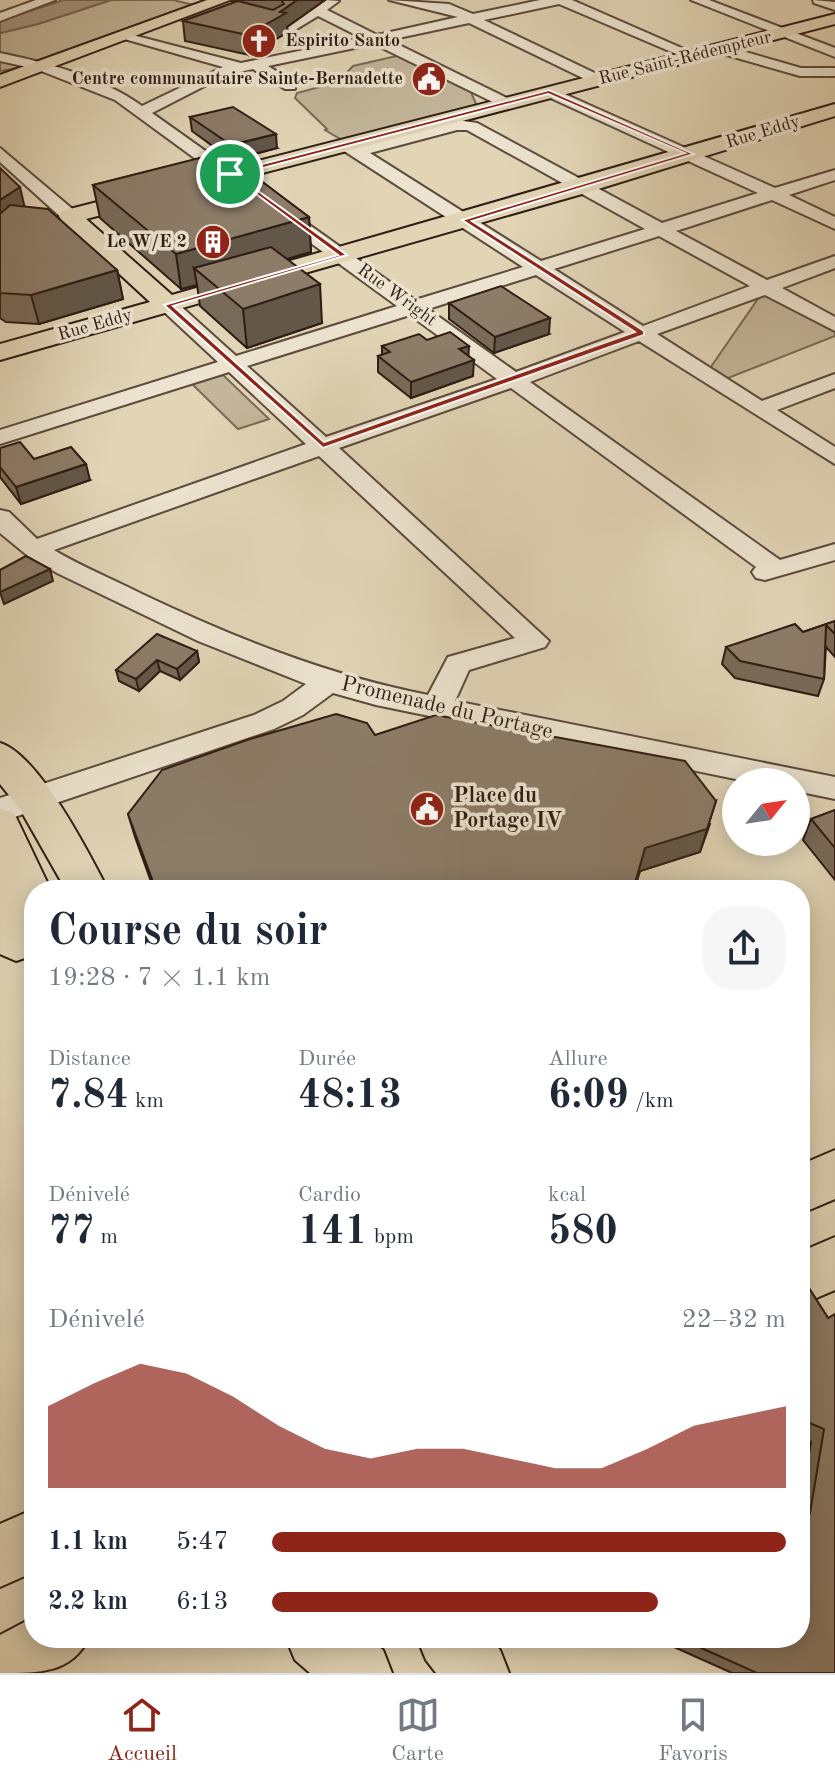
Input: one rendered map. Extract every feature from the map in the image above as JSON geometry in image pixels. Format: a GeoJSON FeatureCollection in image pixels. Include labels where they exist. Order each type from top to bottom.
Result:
{"type":"FeatureCollection","features":[{"type":"Feature","properties":{"kind":"main road"},"geometry":{"type":"LineString","coordinates":[[0,81],[126,35],[221,5]]}},
{"type":"Feature","properties":{"kind":"main road","name":"Rue Saint-Rédempteur"},"geometry":{"type":"LineString","coordinates":[[70,216],[230,174],[350,148],[459,115],[835,19]]}},
{"type":"Feature","properties":{"kind":"main road","name":"Rue Eddy"},"geometry":{"type":"LineString","coordinates":[[0,352],[466,220],[835,110]]}},
{"type":"Feature","properties":{"kind":"main road"},"geometry":{"type":"LineString","coordinates":[[70,216],[168,305]]}},
{"type":"Feature","properties":{"kind":"main road"},"geometry":{"type":"LineString","coordinates":[[0,757],[17,804],[79,880]]}},
{"type":"Feature","properties":{"kind":"main road"},"geometry":{"type":"LineString","coordinates":[[9,841],[25,880]]}},
{"type":"Feature","properties":{"kind":"main road"},"geometry":{"type":"LineString","coordinates":[[9,841],[8,909],[16,943]]}},
{"type":"Feature","properties":{"kind":"main road"},"geometry":{"type":"LineString","coordinates":[[810,1185],[835,1174]]}},
{"type":"Feature","properties":{"kind":"main road"},"geometry":{"type":"LineString","coordinates":[[810,1274],[835,1263]]}},
{"type":"Feature","properties":{"kind":"main road"},"geometry":{"type":"LineString","coordinates":[[0,1557],[24,1544]]}},
{"type":"Feature","properties":{"kind":"main road"},"geometry":{"type":"LineString","coordinates":[[0,1669],[39,1648]]}},
{"type":"Feature","properties":{"kind":"main road"},"geometry":{"type":"LineString","coordinates":[[330,1648],[362,1673]]}},
{"type":"Feature","properties":{"kind":"main road"},"geometry":{"type":"LineString","coordinates":[[350,1648],[362,1673]]}},
{"type":"Feature","properties":{"kind":"main road"},"geometry":{"type":"LineString","coordinates":[[456,1648],[477,1673]]}},
{"type":"Feature","properties":{"kind":"street"},"geometry":{"type":"LineString","coordinates":[[0,17],[49,0]]}},
{"type":"Feature","properties":{"kind":"street"},"geometry":{"type":"LineString","coordinates":[[285,30],[334,0]]}},
{"type":"Feature","properties":{"kind":"street"},"geometry":{"type":"LineString","coordinates":[[395,0],[449,8],[598,80]]}},
{"type":"Feature","properties":{"kind":"street"},"geometry":{"type":"LineString","coordinates":[[141,112],[216,73],[560,0],[693,56]]}},
{"type":"Feature","properties":{"kind":"street"},"geometry":{"type":"LineString","coordinates":[[697,0],[835,53]]}},
{"type":"Feature","properties":{"kind":"street"},"geometry":{"type":"LineString","coordinates":[[819,0],[835,6]]}},
{"type":"Feature","properties":{"kind":"street"},"geometry":{"type":"LineString","coordinates":[[318,11],[506,103]]}},
{"type":"Feature","properties":{"kind":"street"},"geometry":{"type":"LineString","coordinates":[[126,35],[248,66],[290,86]]}},
{"type":"Feature","properties":{"kind":"street"},"geometry":{"type":"LineString","coordinates":[[721,49],[800,72],[835,72]]}},
{"type":"Feature","properties":{"kind":"street","name":"Rue Wright"},"geometry":{"type":"LineString","coordinates":[[0,57],[40,66],[109,91],[141,112],[344,255],[770,570],[835,552]]}},
{"type":"Feature","properties":{"kind":"street"},"geometry":{"type":"LineString","coordinates":[[459,115],[478,103],[462,82]]}},
{"type":"Feature","properties":{"kind":"street"},"geometry":{"type":"LineString","coordinates":[[549,92],[691,154],[835,224]]}},
{"type":"Feature","properties":{"kind":"street"},"geometry":{"type":"LineString","coordinates":[[350,148],[467,124],[835,325]]}},
{"type":"Feature","properties":{"kind":"street"},"geometry":{"type":"LineString","coordinates":[[350,148],[835,457]]}},
{"type":"Feature","properties":{"kind":"street"},"geometry":{"type":"LineString","coordinates":[[0,153],[70,216]]}},
{"type":"Feature","properties":{"kind":"street"},"geometry":{"type":"LineString","coordinates":[[0,437],[412,305],[835,175]]}},
{"type":"Feature","properties":{"kind":"street"},"geometry":{"type":"LineString","coordinates":[[36,550],[58,538],[514,380],[835,262]]}},
{"type":"Feature","properties":{"kind":"street"},"geometry":{"type":"LineString","coordinates":[[168,305],[535,641],[458,664],[437,707]]}},
{"type":"Feature","properties":{"kind":"street"},"geometry":{"type":"LineString","coordinates":[[760,409],[835,380]]}},
{"type":"Feature","properties":{"kind":"street","name":"Promenade du Portage"},"geometry":{"type":"LineString","coordinates":[[0,517],[20,539],[36,550],[236,648],[329,681],[437,707],[835,788]]}},
{"type":"Feature","properties":{"kind":"street"},"geometry":{"type":"LineString","coordinates":[[17,804],[264,722],[293,708],[329,681]]}},
{"type":"Feature","properties":{"kind":"shaded area"},"geometry":{"type":"Polygon","coordinates":[[[63,0],[111,0],[0,33],[0,21],[63,0]]]}},
{"type":"Feature","properties":{"kind":"shaded area"},"geometry":{"type":"Polygon","coordinates":[[[111,0],[173,0],[194,5],[19,68],[0,71],[0,33],[111,0]]]}},
{"type":"Feature","properties":{"kind":"shaded area"},"geometry":{"type":"Polygon","coordinates":[[[405,54],[470,90],[477,106],[347,143],[325,130],[295,98],[297,93],[338,82],[353,66],[405,54]]]}},
{"type":"Feature","properties":{"kind":"shaded area"},"geometry":{"type":"Polygon","coordinates":[[[766,287],[835,325],[835,336],[718,382],[706,374],[766,287]]]}},
{"type":"Feature","properties":{"kind":"shaded area"},"geometry":{"type":"Polygon","coordinates":[[[223,375],[269,419],[238,429],[192,384],[223,375]]]}},
{"type":"Feature","properties":{"kind":"building"},"geometry":{"type":"Polygon","coordinates":[[[281,0],[297,0],[280,12],[286,13],[247,35],[183,21],[238,1],[273,10],[284,4],[281,0]]]}},
{"type":"Feature","properties":{"kind":"building"},"geometry":{"type":"Polygon","coordinates":[[[233,107],[276,134],[231,145],[190,117],[233,107]]]}},
{"type":"Feature","properties":{"kind":"building"},"geometry":{"type":"Polygon","coordinates":[[[223,152],[309,217],[176,254],[93,185],[223,152]]]}},
{"type":"Feature","properties":{"kind":"building"},"geometry":{"type":"Polygon","coordinates":[[[0,168],[20,187],[0,200],[0,168]]]}},
{"type":"Feature","properties":{"kind":"building"},"geometry":{"type":"Polygon","coordinates":[[[10,205],[48,209],[117,270],[31,295],[0,293],[0,214],[10,205]]]}},
{"type":"Feature","properties":{"kind":"building"},"geometry":{"type":"Polygon","coordinates":[[[271,247],[320,284],[243,309],[194,268],[271,247]]]}},
{"type":"Feature","properties":{"kind":"building"},"geometry":{"type":"Polygon","coordinates":[[[501,286],[550,318],[495,337],[449,303],[501,286]]]}},
{"type":"Feature","properties":{"kind":"building"},"geometry":{"type":"Polygon","coordinates":[[[450,332],[469,346],[459,349],[474,360],[411,382],[378,356],[390,352],[382,346],[419,334],[427,340],[450,332]]]}},
{"type":"Feature","properties":{"kind":"building"},"geometry":{"type":"Polygon","coordinates":[[[20,442],[34,459],[71,447],[86,464],[16,487],[0,467],[0,448],[20,442]]]}},
{"type":"Feature","properties":{"kind":"building"},"geometry":{"type":"Polygon","coordinates":[[[26,556],[50,569],[0,592],[0,570],[26,556]]]}},
{"type":"Feature","properties":{"kind":"building"},"geometry":{"type":"Polygon","coordinates":[[[835,621],[835,634],[826,625],[824,679],[740,661],[726,647],[795,624],[803,632],[835,621]]]}},
{"type":"Feature","properties":{"kind":"building"},"geometry":{"type":"Polygon","coordinates":[[[157,634],[197,651],[177,669],[157,660],[136,679],[116,670],[157,634]]]}},
{"type":"Feature","properties":{"kind":"building","name":"Place du Portage IV"},"geometry":{"type":"Polygon","coordinates":[[[336,714],[367,723],[375,735],[436,715],[685,761],[716,801],[707,829],[645,848],[636,880],[152,880],[128,814],[162,770],[250,739],[336,714]]]}},
{"type":"Feature","properties":{"kind":"building"},"geometry":{"type":"Polygon","coordinates":[[[835,810],[835,848],[811,819],[835,810]]]}},
{"type":"Feature","properties":{"kind":"building"},"geometry":{"type":"Polygon","coordinates":[[[810,1290],[828,1318],[835,1314],[835,1673],[757,1673],[701,1648],[810,1648],[810,1513],[824,1429],[810,1423],[810,1290]]]}},
{"type":"Feature","properties":{"kind":"place","name":"Espirito Santo"},"geometry":{"type":"Point","coordinates":[259,41]}},
{"type":"Feature","properties":{"kind":"place","name":"Centre communautaire Sainte-Bernadette"},"geometry":{"type":"Point","coordinates":[429,79]}},
{"type":"Feature","properties":{"kind":"place","name":"Le W/E 2"},"geometry":{"type":"Point","coordinates":[213,242]}},
{"type":"Feature","properties":{"kind":"place","name":"Place du Portage IV"},"geometry":{"type":"Point","coordinates":[427,809]}},
{"type":"Feature","properties":{"kind":"route"},"geometry":{"type":"LineString","coordinates":[[549,92],[691,154],[466,220],[641,333],[323,445],[168,305],[344,255],[230,174],[549,92]]}}]}
